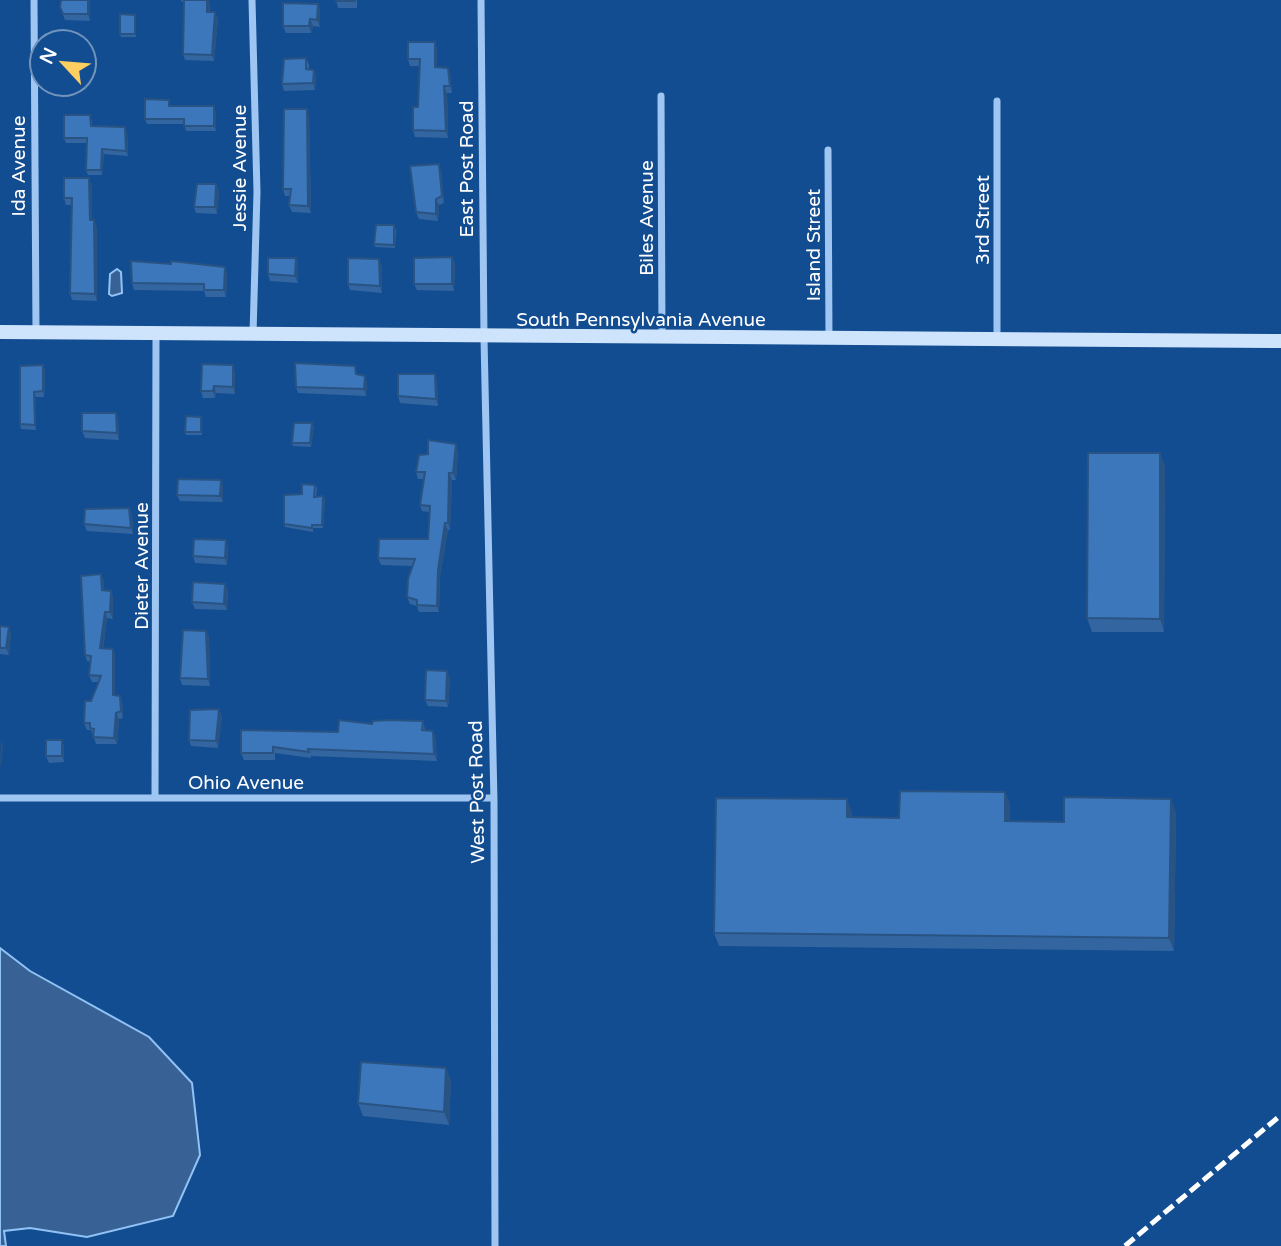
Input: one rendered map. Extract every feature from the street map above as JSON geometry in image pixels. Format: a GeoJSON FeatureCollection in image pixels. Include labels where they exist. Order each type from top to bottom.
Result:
{"type":"FeatureCollection","features":[{"type":"Feature","properties":{"kind":"main road","name":"South Pennsylvania Avenue"},"geometry":{"type":"LineString","coordinates":[[0,332],[484,338],[1281,341]]}},
{"type":"Feature","properties":{"kind":"street","name":"Ida Avenue"},"geometry":{"type":"LineString","coordinates":[[34,0],[36,332]]}},
{"type":"Feature","properties":{"kind":"street","name":"Jessie Avenue"},"geometry":{"type":"LineString","coordinates":[[252,0],[257,192],[253,335]]}},
{"type":"Feature","properties":{"kind":"street","name":"East Post Road"},"geometry":{"type":"LineString","coordinates":[[481,0],[484,338]]}},
{"type":"Feature","properties":{"kind":"street","name":"Biles Avenue"},"geometry":{"type":"LineString","coordinates":[[660,96],[662,339]]}},
{"type":"Feature","properties":{"kind":"street","name":"3rd Street"},"geometry":{"type":"LineString","coordinates":[[997,101],[997,340]]}},
{"type":"Feature","properties":{"kind":"street","name":"Island Street"},"geometry":{"type":"LineString","coordinates":[[828,150],[829,339]]}},
{"type":"Feature","properties":{"kind":"street","name":"Dieter Avenue"},"geometry":{"type":"LineString","coordinates":[[155,797],[156,334]]}},
{"type":"Feature","properties":{"kind":"street","name":"West Post Road"},"geometry":{"type":"LineString","coordinates":[[484,338],[492,798],[495,1246]]}},
{"type":"Feature","properties":{"kind":"street","name":"Ohio Avenue"},"geometry":{"type":"LineString","coordinates":[[0,798],[492,798]]}},
{"type":"Feature","properties":{"kind":"water"},"geometry":{"type":"Polygon","coordinates":[[[117,269],[121,272],[122,293],[112,296],[109,294],[110,274],[117,269]]]}},
{"type":"Feature","properties":{"kind":"water"},"geometry":{"type":"Polygon","coordinates":[[[0,948],[30,971],[149,1037],[192,1083],[200,1155],[173,1216],[87,1237],[30,1228],[4,1231],[6,1246],[0,1246],[0,948]]]}},
{"type":"Feature","properties":{"kind":"building"},"geometry":{"type":"Polygon","coordinates":[[[61,0],[88,0],[88,14],[63,14],[61,0]]]}},
{"type":"Feature","properties":{"kind":"building"},"geometry":{"type":"Polygon","coordinates":[[[184,0],[207,0],[207,12],[215,12],[212,55],[183,54],[184,0]]]}},
{"type":"Feature","properties":{"kind":"building"},"geometry":{"type":"Polygon","coordinates":[[[283,3],[318,4],[317,20],[310,19],[309,26],[283,26],[283,3]]]}},
{"type":"Feature","properties":{"kind":"building"},"geometry":{"type":"Polygon","coordinates":[[[120,14],[135,15],[135,34],[120,34],[120,14]]]}},
{"type":"Feature","properties":{"kind":"building"},"geometry":{"type":"Polygon","coordinates":[[[408,42],[435,42],[435,67],[448,68],[450,86],[444,86],[446,131],[413,130],[413,107],[418,107],[420,59],[408,59],[408,42]]]}},
{"type":"Feature","properties":{"kind":"building"},"geometry":{"type":"Polygon","coordinates":[[[306,58],[306,69],[314,70],[313,83],[282,84],[284,59],[306,58]]]}},
{"type":"Feature","properties":{"kind":"building"},"geometry":{"type":"Polygon","coordinates":[[[145,99],[169,100],[169,106],[214,106],[214,126],[184,126],[184,119],[145,119],[145,99]]]}},
{"type":"Feature","properties":{"kind":"building"},"geometry":{"type":"Polygon","coordinates":[[[284,109],[307,109],[308,206],[289,205],[291,189],[283,189],[284,109]]]}},
{"type":"Feature","properties":{"kind":"building"},"geometry":{"type":"Polygon","coordinates":[[[64,115],[90,115],[91,126],[125,127],[126,151],[102,149],[101,170],[86,170],[87,138],[64,138],[64,115]]]}},
{"type":"Feature","properties":{"kind":"building"},"geometry":{"type":"Polygon","coordinates":[[[439,164],[442,196],[436,199],[436,214],[416,212],[410,166],[439,164]]]}},
{"type":"Feature","properties":{"kind":"building"},"geometry":{"type":"Polygon","coordinates":[[[64,178],[89,178],[90,220],[94,220],[95,294],[70,293],[72,198],[64,198],[64,178]]]}},
{"type":"Feature","properties":{"kind":"building"},"geometry":{"type":"Polygon","coordinates":[[[197,184],[216,184],[215,207],[194,207],[197,184]]]}},
{"type":"Feature","properties":{"kind":"building"},"geometry":{"type":"Polygon","coordinates":[[[376,225],[394,225],[394,245],[374,244],[376,225]]]}},
{"type":"Feature","properties":{"kind":"building"},"geometry":{"type":"Polygon","coordinates":[[[452,257],[452,284],[414,284],[414,258],[452,257]]]}},
{"type":"Feature","properties":{"kind":"building"},"geometry":{"type":"Polygon","coordinates":[[[268,258],[296,258],[295,276],[268,274],[268,258]]]}},
{"type":"Feature","properties":{"kind":"building"},"geometry":{"type":"Polygon","coordinates":[[[348,258],[379,259],[380,286],[348,284],[348,258]]]}},
{"type":"Feature","properties":{"kind":"building"},"geometry":{"type":"Polygon","coordinates":[[[131,261],[171,264],[171,261],[225,267],[224,290],[204,290],[204,284],[132,283],[131,261]]]}},
{"type":"Feature","properties":{"kind":"building"},"geometry":{"type":"Polygon","coordinates":[[[295,363],[355,366],[356,374],[365,376],[364,389],[296,387],[295,363]]]}},
{"type":"Feature","properties":{"kind":"building"},"geometry":{"type":"Polygon","coordinates":[[[202,364],[233,365],[233,387],[214,386],[213,391],[201,391],[202,364]]]}},
{"type":"Feature","properties":{"kind":"building"},"geometry":{"type":"Polygon","coordinates":[[[43,365],[43,391],[34,392],[35,425],[20,424],[20,366],[43,365]]]}},
{"type":"Feature","properties":{"kind":"building"},"geometry":{"type":"Polygon","coordinates":[[[398,374],[435,374],[436,399],[398,396],[398,374]]]}},
{"type":"Feature","properties":{"kind":"building"},"geometry":{"type":"Polygon","coordinates":[[[82,413],[116,413],[117,433],[82,431],[82,413]]]}},
{"type":"Feature","properties":{"kind":"building"},"geometry":{"type":"Polygon","coordinates":[[[186,416],[201,417],[201,432],[185,432],[186,416]]]}},
{"type":"Feature","properties":{"kind":"building"},"geometry":{"type":"Polygon","coordinates":[[[294,423],[312,423],[310,443],[292,443],[294,423]]]}},
{"type":"Feature","properties":{"kind":"building"},"geometry":{"type":"Polygon","coordinates":[[[428,440],[456,444],[453,473],[449,473],[448,523],[445,523],[438,570],[437,606],[417,605],[417,600],[407,597],[408,579],[415,559],[378,558],[379,539],[428,539],[430,506],[420,505],[425,472],[416,472],[419,455],[428,454],[428,440]]]}},
{"type":"Feature","properties":{"kind":"building"},"geometry":{"type":"Polygon","coordinates":[[[1088,453],[1160,453],[1160,619],[1087,618],[1088,453]]]}},
{"type":"Feature","properties":{"kind":"building"},"geometry":{"type":"Polygon","coordinates":[[[178,479],[221,480],[220,496],[177,495],[178,479]]]}},
{"type":"Feature","properties":{"kind":"building"},"geometry":{"type":"Polygon","coordinates":[[[302,484],[315,485],[314,497],[323,496],[322,525],[312,525],[312,528],[284,524],[284,495],[302,494],[302,484]]]}},
{"type":"Feature","properties":{"kind":"building"},"geometry":{"type":"Polygon","coordinates":[[[129,508],[131,528],[84,524],[85,509],[129,508]]]}},
{"type":"Feature","properties":{"kind":"building"},"geometry":{"type":"Polygon","coordinates":[[[194,539],[226,540],[225,558],[193,556],[194,539]]]}},
{"type":"Feature","properties":{"kind":"building"},"geometry":{"type":"Polygon","coordinates":[[[101,574],[102,590],[111,591],[110,612],[105,612],[100,648],[113,649],[113,695],[120,696],[121,711],[116,713],[114,738],[93,737],[94,729],[90,728],[90,723],[84,723],[85,701],[91,701],[101,676],[89,675],[91,656],[85,655],[81,576],[101,574]]]}},
{"type":"Feature","properties":{"kind":"building"},"geometry":{"type":"Polygon","coordinates":[[[193,582],[225,584],[224,604],[192,602],[193,582]]]}},
{"type":"Feature","properties":{"kind":"building"},"geometry":{"type":"Polygon","coordinates":[[[0,626],[9,627],[6,648],[0,648],[0,626]]]}},
{"type":"Feature","properties":{"kind":"building"},"geometry":{"type":"Polygon","coordinates":[[[183,630],[206,631],[208,679],[180,678],[183,630]]]}},
{"type":"Feature","properties":{"kind":"building"},"geometry":{"type":"Polygon","coordinates":[[[426,670],[447,671],[446,701],[425,700],[426,670]]]}},
{"type":"Feature","properties":{"kind":"building"},"geometry":{"type":"Polygon","coordinates":[[[219,709],[216,741],[189,740],[190,710],[219,709]]]}},
{"type":"Feature","properties":{"kind":"building"},"geometry":{"type":"Polygon","coordinates":[[[339,720],[372,724],[373,721],[389,720],[423,721],[422,730],[433,731],[434,754],[308,749],[309,752],[273,747],[273,753],[241,753],[241,730],[338,732],[339,720]]]}},
{"type":"Feature","properties":{"kind":"building"},"geometry":{"type":"Polygon","coordinates":[[[46,740],[62,740],[62,756],[46,756],[46,740]]]}},
{"type":"Feature","properties":{"kind":"building"},"geometry":{"type":"Polygon","coordinates":[[[900,791],[1005,792],[1005,821],[1064,822],[1064,797],[1171,799],[1169,938],[714,933],[716,798],[847,799],[847,817],[899,818],[900,791]]]}},
{"type":"Feature","properties":{"kind":"building"},"geometry":{"type":"Polygon","coordinates":[[[361,1062],[446,1068],[444,1112],[358,1103],[361,1062]]]}},
{"type":"Feature","properties":{"kind":"railway"},"geometry":{"type":"LineString","coordinates":[[1125,1246],[1281,1115]]}}]}
